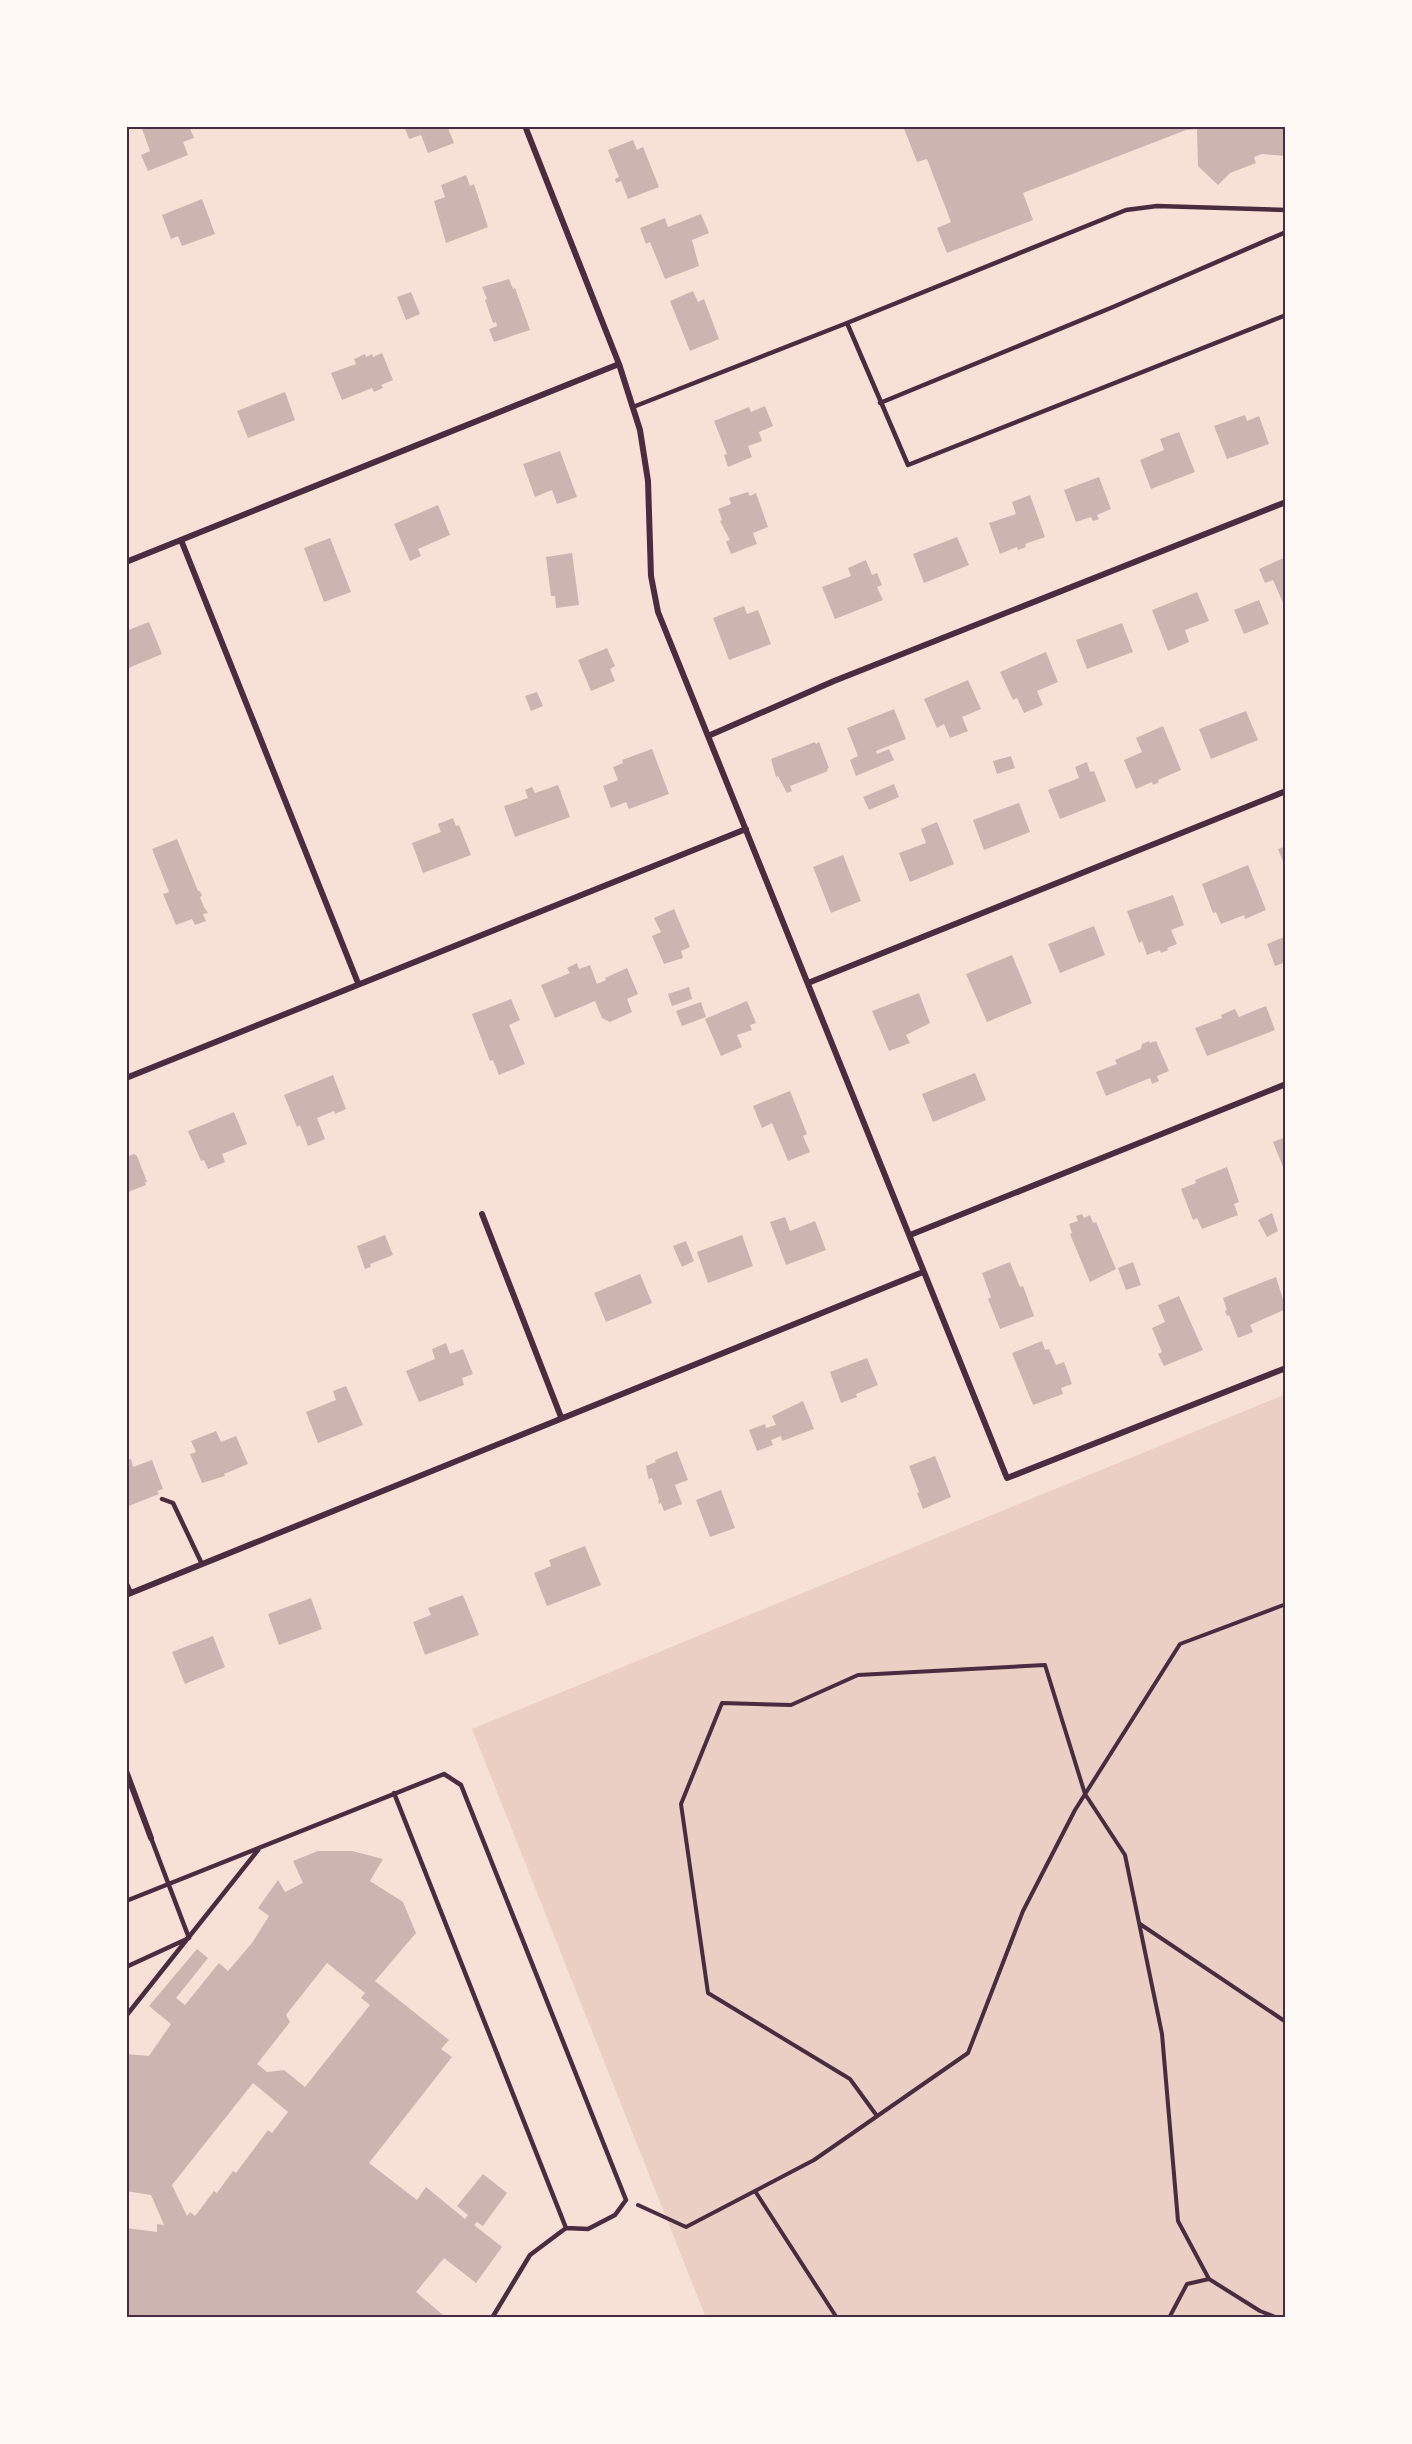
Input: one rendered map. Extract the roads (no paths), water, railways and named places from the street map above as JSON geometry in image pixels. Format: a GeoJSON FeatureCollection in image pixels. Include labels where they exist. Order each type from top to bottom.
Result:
{"type":"FeatureCollection","features":[{"type":"Feature","properties":{"kind":"street"},"geometry":{"type":"LineString","coordinates":[[525,126],[619,364],[640,430],[648,481],[651,576],[658,612],[1007,1478],[1286,1368]]}},
{"type":"Feature","properties":{"kind":"street"},"geometry":{"type":"LineString","coordinates":[[126,562],[619,364]]}},
{"type":"Feature","properties":{"kind":"street"},"geometry":{"type":"LineString","coordinates":[[708,736],[834,681],[1286,502]]}},
{"type":"Feature","properties":{"kind":"street"},"geometry":{"type":"LineString","coordinates":[[181,540],[358,983]]}},
{"type":"Feature","properties":{"kind":"street"},"geometry":{"type":"LineString","coordinates":[[808,983],[1286,791]]}},
{"type":"Feature","properties":{"kind":"street"},"geometry":{"type":"LineString","coordinates":[[126,1078],[746,829]]}},
{"type":"Feature","properties":{"kind":"street"},"geometry":{"type":"LineString","coordinates":[[910,1235],[1286,1084]]}},
{"type":"Feature","properties":{"kind":"street"},"geometry":{"type":"LineString","coordinates":[[482,1214],[561,1417]]}},
{"type":"Feature","properties":{"kind":"street"},"geometry":{"type":"LineString","coordinates":[[128,1594],[923,1272]]}},
{"type":"Feature","properties":{"kind":"street"},"geometry":{"type":"LineString","coordinates":[[126,1771],[151,1838]]}},
{"type":"Feature","properties":{"kind":"lane"},"geometry":{"type":"LineString","coordinates":[[633,407],[1126,210],[1157,206],[1286,210]]}},
{"type":"Feature","properties":{"kind":"lane"},"geometry":{"type":"LineString","coordinates":[[880,403],[1113,307],[1286,232]]}},
{"type":"Feature","properties":{"kind":"lane"},"geometry":{"type":"LineString","coordinates":[[847,323],[908,465],[1286,315]]}},
{"type":"Feature","properties":{"kind":"lane"},"geometry":{"type":"LineString","coordinates":[[162,1499],[173,1503],[202,1564]]}},
{"type":"Feature","properties":{"kind":"lane"},"geometry":{"type":"LineString","coordinates":[[126,1582],[128,1594]]}},
{"type":"Feature","properties":{"kind":"lane"},"geometry":{"type":"LineString","coordinates":[[126,1901],[444,1774],[462,1785],[626,2200],[615,2215],[588,2229],[566,2228],[530,2255],[492,2318]]}},
{"type":"Feature","properties":{"kind":"lane"},"geometry":{"type":"LineString","coordinates":[[394,1793],[566,2228]]}},
{"type":"Feature","properties":{"kind":"lane"},"geometry":{"type":"LineString","coordinates":[[151,1838],[189,1938]]}},
{"type":"Feature","properties":{"kind":"lane"},"geometry":{"type":"LineString","coordinates":[[126,2016],[260,1848]]}},
{"type":"Feature","properties":{"kind":"lane"},"geometry":{"type":"LineString","coordinates":[[126,1967],[189,1938]]}}]}
